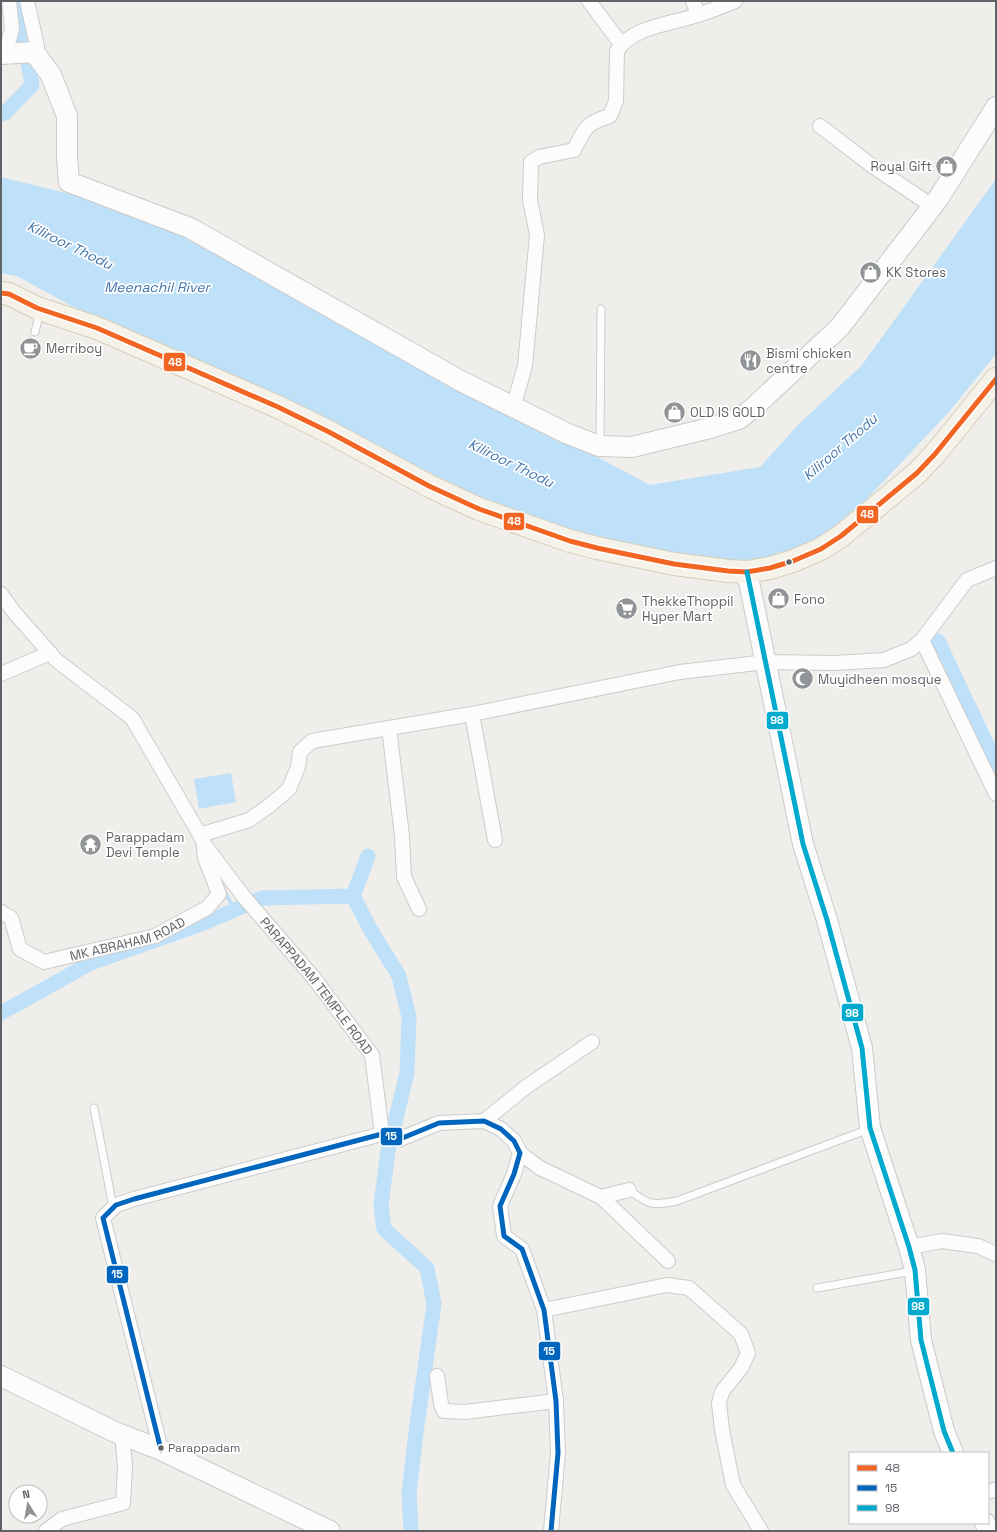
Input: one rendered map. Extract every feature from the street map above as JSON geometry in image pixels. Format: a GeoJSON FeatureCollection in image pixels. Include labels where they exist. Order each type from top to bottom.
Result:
{"type":"FeatureCollection","features":[{"type":"Feature","properties":{"kind":"main road"},"geometry":{"type":"LineString","coordinates":[[1,293],[9,294],[40,309],[104,331],[278,407],[329,432],[448,496],[504,519],[570,540],[628,556],[703,569],[747,572],[793,562],[821,549],[841,536],[917,473],[935,454],[996,379]]}},
{"type":"Feature","properties":{"kind":"street"},"geometry":{"type":"LineString","coordinates":[[9,1],[12,29],[3,54],[34,52]]}},
{"type":"Feature","properties":{"kind":"street"},"geometry":{"type":"LineString","coordinates":[[27,1],[37,46],[34,52]]}},
{"type":"Feature","properties":{"kind":"street"},"geometry":{"type":"LineString","coordinates":[[589,1],[621,44]]}},
{"type":"Feature","properties":{"kind":"street"},"geometry":{"type":"LineString","coordinates":[[693,1],[698,15]]}},
{"type":"Feature","properties":{"kind":"street"},"geometry":{"type":"LineString","coordinates":[[513,408],[525,366],[537,235],[530,200],[531,162],[538,157],[574,150],[586,128],[594,121],[610,116],[616,101],[617,51],[621,44],[648,29],[698,15],[736,1]]}},
{"type":"Feature","properties":{"kind":"street"},"geometry":{"type":"LineString","coordinates":[[34,52],[50,75],[67,116],[66,157],[69,182],[190,228],[459,380],[566,433],[600,446],[632,447],[710,428],[739,419],[840,327],[932,206],[996,107]]}},
{"type":"Feature","properties":{"kind":"street"},"geometry":{"type":"LineString","coordinates":[[820,126],[871,165],[932,206]]}},
{"type":"Feature","properties":{"kind":"street"},"geometry":{"type":"LineString","coordinates":[[202,839],[249,820],[289,789],[298,767],[300,752],[312,741],[472,714],[680,672],[766,662],[835,663],[884,660],[911,649],[922,640],[967,580],[996,568]]}},
{"type":"Feature","properties":{"kind":"street"},"geometry":{"type":"LineString","coordinates":[[747,572],[766,662],[783,755],[803,844],[827,920],[862,1048],[870,1128],[910,1247],[915,1270],[921,1340],[944,1431],[953,1452]]}},
{"type":"Feature","properties":{"kind":"street","name":"PARAPPADAM TEMPLE ROAD"},"geometry":{"type":"LineString","coordinates":[[1,594],[13,611],[56,660],[132,718],[202,839],[244,897],[313,977],[372,1055],[384,1135]]}},
{"type":"Feature","properties":{"kind":"street"},"geometry":{"type":"LineString","coordinates":[[922,640],[996,794]]}},
{"type":"Feature","properties":{"kind":"street"},"geometry":{"type":"LineString","coordinates":[[1,674],[50,653]]}},
{"type":"Feature","properties":{"kind":"street"},"geometry":{"type":"LineString","coordinates":[[472,714],[495,840]]}},
{"type":"Feature","properties":{"kind":"street"},"geometry":{"type":"LineString","coordinates":[[389,728],[402,836],[404,877],[419,909]]}},
{"type":"Feature","properties":{"kind":"street","name":"MK ABRAHAM ROAD"},"geometry":{"type":"LineString","coordinates":[[1,912],[11,918],[20,949],[44,962],[155,936],[207,908],[218,894],[205,858],[202,839]]}},
{"type":"Feature","properties":{"kind":"street"},"geometry":{"type":"LineString","coordinates":[[484,1121],[526,1087],[592,1042]]}},
{"type":"Feature","properties":{"kind":"street"},"geometry":{"type":"LineString","coordinates":[[161,1450],[103,1218],[113,1207],[134,1199],[384,1135],[400,1139],[439,1123],[484,1121],[501,1129],[514,1141],[520,1153],[540,1168],[602,1197],[668,1261]]}},
{"type":"Feature","properties":{"kind":"street"},"geometry":{"type":"LineString","coordinates":[[520,1153],[514,1174],[500,1206],[504,1236],[522,1249],[544,1310],[556,1401],[558,1453],[551,1531]]}},
{"type":"Feature","properties":{"kind":"street"},"geometry":{"type":"LineString","coordinates":[[602,1197],[629,1190]]}},
{"type":"Feature","properties":{"kind":"street"},"geometry":{"type":"LineString","coordinates":[[910,1247],[942,1241],[978,1246],[996,1254]]}},
{"type":"Feature","properties":{"kind":"street"},"geometry":{"type":"LineString","coordinates":[[544,1310],[667,1285],[689,1288],[741,1334],[748,1353],[740,1368],[722,1392],[719,1403],[722,1430],[733,1485],[761,1531]]}},
{"type":"Feature","properties":{"kind":"street"},"geometry":{"type":"LineString","coordinates":[[1,1376],[122,1434],[161,1450],[330,1531]]}},
{"type":"Feature","properties":{"kind":"street"},"geometry":{"type":"LineString","coordinates":[[437,1376],[441,1404],[444,1411],[465,1412],[556,1401]]}},
{"type":"Feature","properties":{"kind":"street"},"geometry":{"type":"LineString","coordinates":[[46,1531],[62,1519],[123,1503],[125,1466],[122,1434]]}},
{"type":"Feature","properties":{"kind":"lane"},"geometry":{"type":"LineString","coordinates":[[35,332],[40,309]]}},
{"type":"Feature","properties":{"kind":"lane"},"geometry":{"type":"LineString","coordinates":[[600,446],[602,309]]}},
{"type":"Feature","properties":{"kind":"lane"},"geometry":{"type":"LineString","coordinates":[[94,1108],[113,1207]]}},
{"type":"Feature","properties":{"kind":"lane"},"geometry":{"type":"LineString","coordinates":[[629,1190],[645,1202],[653,1204],[677,1201],[870,1128]]}},
{"type":"Feature","properties":{"kind":"lane"},"geometry":{"type":"LineString","coordinates":[[817,1288],[915,1270]]}},
{"type":"Feature","properties":{"kind":"water","name":"Meenachil River"},"geometry":{"type":"Polygon","coordinates":[[[1,177],[94,200],[181,236],[650,485],[760,467],[797,426],[862,365],[996,179],[996,354],[948,413],[827,541],[765,567],[612,545],[524,518],[320,420],[115,330],[17,276],[1,273],[1,177]]]}},
{"type":"Feature","properties":{"kind":"water"},"geometry":{"type":"Polygon","coordinates":[[[231,773],[236,802],[199,809],[194,779],[231,773]]]}},
{"type":"Feature","properties":{"kind":"waterway"},"geometry":{"type":"LineString","coordinates":[[1,114],[5,113],[32,85],[17,1]]}},
{"type":"Feature","properties":{"kind":"waterway"},"geometry":{"type":"LineString","coordinates":[[938,641],[996,764]]}},
{"type":"Feature","properties":{"kind":"waterway"},"geometry":{"type":"LineString","coordinates":[[368,856],[353,896],[370,929],[399,976],[409,1017],[407,1073],[388,1151],[381,1205],[384,1229],[427,1268],[434,1304],[409,1493],[411,1531]]}},
{"type":"Feature","properties":{"kind":"waterway"},"geometry":{"type":"LineString","coordinates":[[224,891],[235,910]]}},
{"type":"Feature","properties":{"kind":"waterway"},"geometry":{"type":"LineString","coordinates":[[1,1013],[91,963],[207,922],[262,898],[353,896]]}},
{"type":"Feature","properties":{"kind":"transit line","name":"48"},"geometry":{"type":"LineString","coordinates":[[1,293],[9,294],[37,308],[97,328],[278,407],[329,432],[429,486],[479,509],[570,541],[597,548],[674,564],[728,571],[747,572],[770,568],[793,561],[821,549],[841,536],[917,473],[935,454],[996,379]]}},
{"type":"Feature","properties":{"kind":"transit line","name":"98"},"geometry":{"type":"LineString","coordinates":[[747,572],[803,844],[827,920],[862,1048],[870,1128],[909,1247],[915,1270],[921,1340],[944,1431],[953,1452]]}},
{"type":"Feature","properties":{"kind":"transit line","name":"15"},"geometry":{"type":"LineString","coordinates":[[161,1450],[103,1218],[116,1205],[134,1199],[382,1134],[400,1139],[439,1123],[484,1121],[501,1129],[514,1141],[520,1153],[514,1174],[500,1206],[504,1236],[522,1249],[544,1310],[556,1401],[558,1453],[551,1531]]}},
{"type":"Feature","properties":{"kind":"place","name":"Royal Gift"},"geometry":{"type":"Point","coordinates":[947,166]}},
{"type":"Feature","properties":{"kind":"place","name":"KK Stores"},"geometry":{"type":"Point","coordinates":[870,272]}},
{"type":"Feature","properties":{"kind":"place","name":"Merriboy"},"geometry":{"type":"Point","coordinates":[30,348]}},
{"type":"Feature","properties":{"kind":"place","name":"Bismi chicken centre"},"geometry":{"type":"Point","coordinates":[751,360]}},
{"type":"Feature","properties":{"kind":"place","name":"OLD IS GOLD"},"geometry":{"type":"Point","coordinates":[675,412]}},
{"type":"Feature","properties":{"kind":"place","name":"Fono"},"geometry":{"type":"Point","coordinates":[779,599]}},
{"type":"Feature","properties":{"kind":"place","name":"ThekkeThoppil Hyper Mart"},"geometry":{"type":"Point","coordinates":[626,608]}},
{"type":"Feature","properties":{"kind":"place","name":"Muyidheen mosque"},"geometry":{"type":"Point","coordinates":[802,679]}},
{"type":"Feature","properties":{"kind":"place","name":"Parappadam Devi Temple"},"geometry":{"type":"Point","coordinates":[90,844]}},
{"type":"Feature","properties":{"kind":"place","name":"Parappadam"},"geometry":{"type":"Point","coordinates":[161,1448]}},
{"type":"Feature","properties":{"kind":"water label","name":"Kiliroor Thodu"},"geometry":{"type":"Point","coordinates":[70,245]}},
{"type":"Feature","properties":{"kind":"water label","name":"Kiliroor Thodu"},"geometry":{"type":"Point","coordinates":[840,447]}},
{"type":"Feature","properties":{"kind":"water label","name":"Kiliroor Thodu"},"geometry":{"type":"Point","coordinates":[511,463]}}]}
